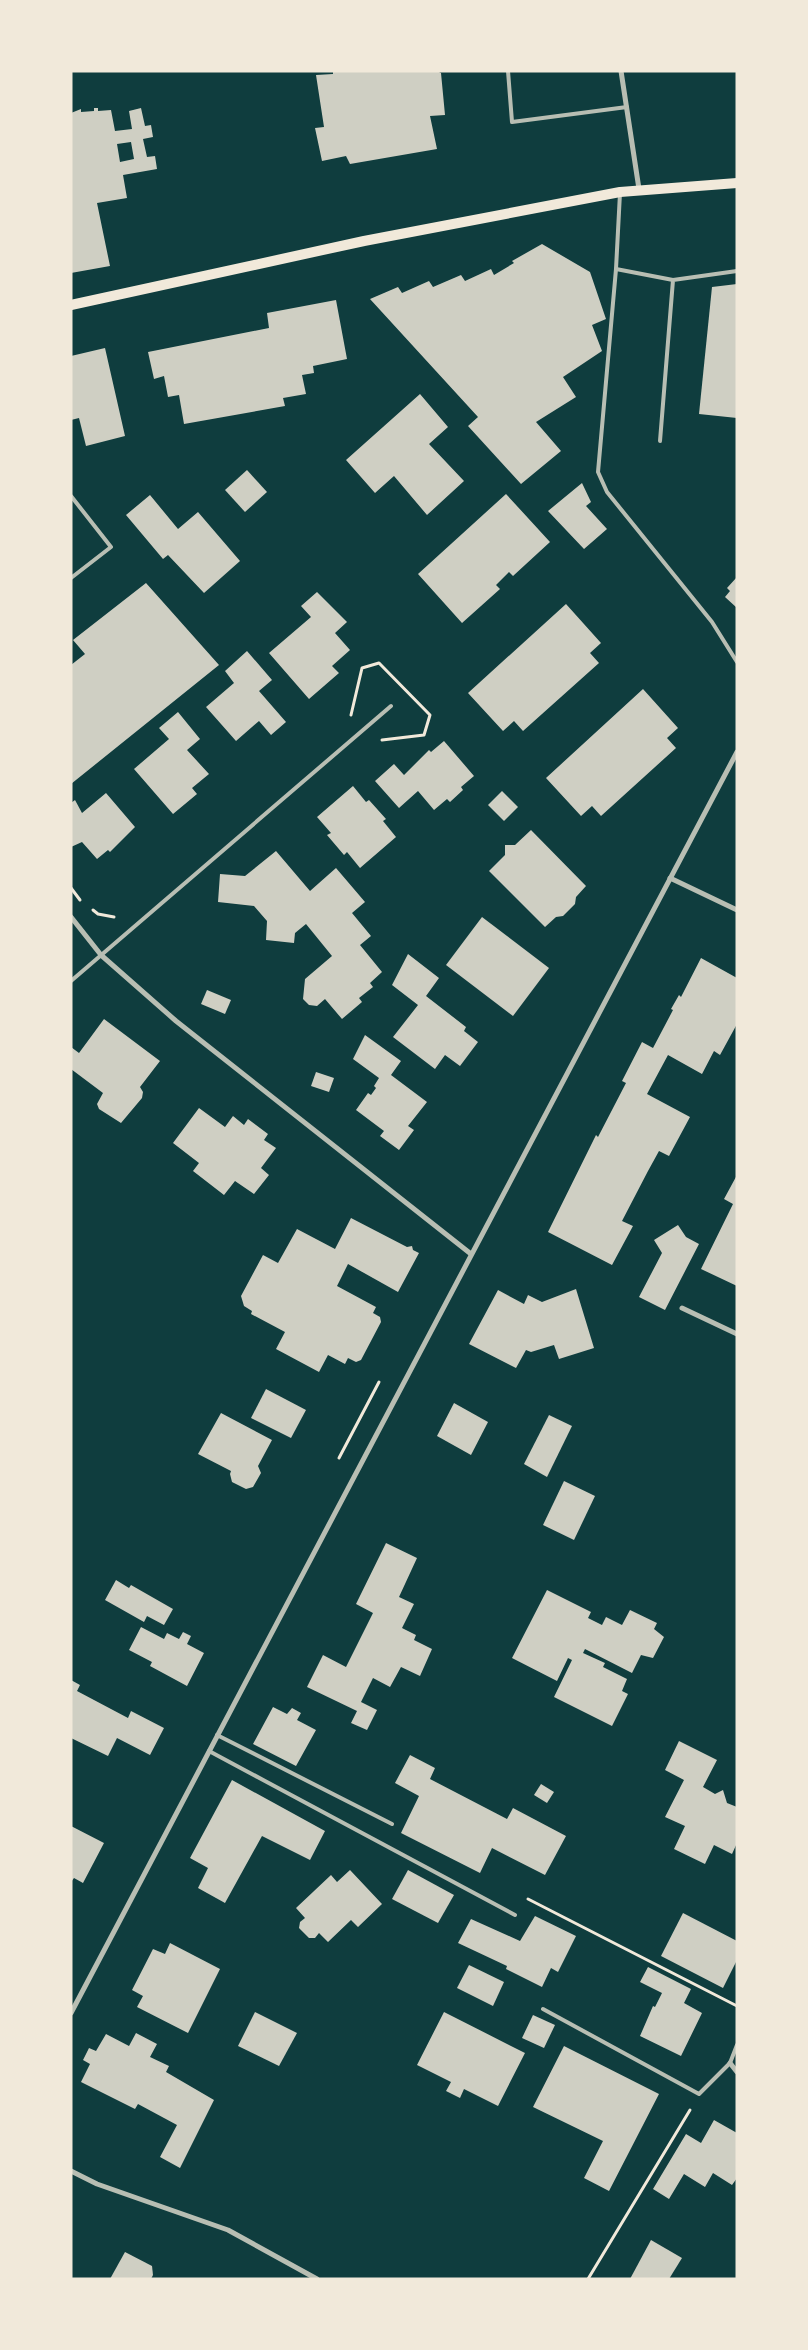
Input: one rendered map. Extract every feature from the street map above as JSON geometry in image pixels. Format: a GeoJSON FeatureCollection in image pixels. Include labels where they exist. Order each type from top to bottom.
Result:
{"type":"FeatureCollection","features":[{"type":"Feature","properties":{"kind":"main road"},"geometry":{"type":"LineString","coordinates":[[71,305],[364,241],[620,192],[639,189],[737,183]]}},
{"type":"Feature","properties":{"kind":"street"},"geometry":{"type":"LineString","coordinates":[[622,71],[639,189]]}},
{"type":"Feature","properties":{"kind":"street"},"geometry":{"type":"LineString","coordinates":[[71,2013],[737,752]]}},
{"type":"Feature","properties":{"kind":"street"},"geometry":{"type":"LineString","coordinates":[[670,878],[737,910]]}},
{"type":"Feature","properties":{"kind":"street"},"geometry":{"type":"LineString","coordinates":[[71,917],[101,955],[176,1021],[471,1254]]}},
{"type":"Feature","properties":{"kind":"street"},"geometry":{"type":"LineString","coordinates":[[682,1308],[737,1334]]}},
{"type":"Feature","properties":{"kind":"street"},"geometry":{"type":"LineString","coordinates":[[730,2063],[737,2072]]}},
{"type":"Feature","properties":{"kind":"street"},"geometry":{"type":"LineString","coordinates":[[71,2171],[97,2184],[228,2230],[317,2279]]}},
{"type":"Feature","properties":{"kind":"lane"},"geometry":{"type":"LineString","coordinates":[[508,71],[512,122],[627,107]]}},
{"type":"Feature","properties":{"kind":"lane"},"geometry":{"type":"LineString","coordinates":[[620,192],[616,269],[598,472],[607,492],[712,622],[737,662]]}},
{"type":"Feature","properties":{"kind":"lane"},"geometry":{"type":"LineString","coordinates":[[616,269],[673,280],[737,271]]}},
{"type":"Feature","properties":{"kind":"lane"},"geometry":{"type":"LineString","coordinates":[[660,441],[673,280]]}},
{"type":"Feature","properties":{"kind":"lane"},"geometry":{"type":"LineString","coordinates":[[71,496],[110,547],[71,578]]}},
{"type":"Feature","properties":{"kind":"lane"},"geometry":{"type":"LineString","coordinates":[[71,981],[391,706]]}},
{"type":"Feature","properties":{"kind":"lane"},"geometry":{"type":"LineString","coordinates":[[217,1735],[392,1824]]}},
{"type":"Feature","properties":{"kind":"lane"},"geometry":{"type":"LineString","coordinates":[[209,1751],[515,1915]]}},
{"type":"Feature","properties":{"kind":"lane"},"geometry":{"type":"LineString","coordinates":[[543,2009],[699,2094],[730,2063],[737,2045]]}},
{"type":"Feature","properties":{"kind":"path"},"geometry":{"type":"LineString","coordinates":[[338,1459],[380,1380]]}},
{"type":"Feature","properties":{"kind":"path"},"geometry":{"type":"LineString","coordinates":[[526,1898],[737,2006]]}},
{"type":"Feature","properties":{"kind":"path"},"geometry":{"type":"LineString","coordinates":[[588,2279],[699,2094]]}},
{"type":"Feature","properties":{"kind":"building"},"geometry":{"type":"Polygon","coordinates":[[[333,71],[437,71],[441,73],[445,115],[430,116],[437,149],[350,164],[346,156],[322,161],[315,128],[324,127],[316,75],[333,74],[333,71]]]}},
{"type":"Feature","properties":{"kind":"building"},"geometry":{"type":"Polygon","coordinates":[[[94,108],[98,108],[98,111],[111,110],[115,131],[132,129],[129,111],[141,108],[145,126],[151,125],[153,137],[143,139],[147,157],[155,156],[157,169],[123,175],[127,198],[97,203],[110,266],[71,273],[71,113],[81,109],[81,112],[94,111],[94,108]],[[131,142],[117,144],[120,162],[134,159],[131,142]]]}},
{"type":"Feature","properties":{"kind":"building"},"geometry":{"type":"Polygon","coordinates":[[[542,244],[590,272],[606,319],[592,325],[602,351],[563,377],[576,397],[536,422],[561,451],[521,484],[468,426],[478,417],[370,299],[398,287],[402,293],[429,281],[433,287],[461,275],[465,281],[491,269],[494,275],[514,263],[512,261],[542,244]]]}},
{"type":"Feature","properties":{"kind":"building"},"geometry":{"type":"Polygon","coordinates":[[[737,284],[737,418],[699,414],[712,287],[737,284]]]}},
{"type":"Feature","properties":{"kind":"building"},"geometry":{"type":"Polygon","coordinates":[[[336,300],[347,359],[313,366],[314,373],[302,375],[306,394],[283,398],[285,406],[184,424],[179,395],[168,397],[164,376],[154,379],[148,352],[269,328],[267,313],[336,300]]]}},
{"type":"Feature","properties":{"kind":"building"},"geometry":{"type":"Polygon","coordinates":[[[105,348],[125,436],[86,446],[79,418],[71,420],[71,356],[105,348]]]}},
{"type":"Feature","properties":{"kind":"building"},"geometry":{"type":"Polygon","coordinates":[[[420,394],[448,427],[429,444],[464,481],[427,515],[394,476],[375,493],[346,460],[420,394]]]}},
{"type":"Feature","properties":{"kind":"building"},"geometry":{"type":"Polygon","coordinates":[[[247,470],[267,492],[245,512],[225,490],[247,470]]]}},
{"type":"Feature","properties":{"kind":"building"},"geometry":{"type":"Polygon","coordinates":[[[582,483],[591,502],[586,506],[607,529],[584,549],[548,511],[582,483]]]}},
{"type":"Feature","properties":{"kind":"building"},"geometry":{"type":"Polygon","coordinates":[[[506,494],[550,542],[513,576],[509,572],[496,585],[500,589],[462,623],[418,574],[506,494]]]}},
{"type":"Feature","properties":{"kind":"building"},"geometry":{"type":"Polygon","coordinates":[[[150,495],[178,529],[198,512],[240,561],[204,593],[168,555],[163,559],[126,515],[150,495]]]}},
{"type":"Feature","properties":{"kind":"building"},"geometry":{"type":"Polygon","coordinates":[[[737,577],[737,608],[725,597],[730,591],[727,588],[737,577]]]}},
{"type":"Feature","properties":{"kind":"building"},"geometry":{"type":"Polygon","coordinates":[[[146,583],[219,665],[71,784],[71,665],[85,654],[73,640],[146,583]]]}},
{"type":"Feature","properties":{"kind":"building"},"geometry":{"type":"Polygon","coordinates":[[[317,592],[347,622],[335,633],[350,650],[332,666],[339,673],[309,699],[269,653],[311,617],[301,606],[317,592]]]}},
{"type":"Feature","properties":{"kind":"building"},"geometry":{"type":"Polygon","coordinates":[[[566,604],[601,643],[590,653],[599,663],[523,731],[514,721],[503,731],[468,693],[566,604]]]}},
{"type":"Feature","properties":{"kind":"building"},"geometry":{"type":"Polygon","coordinates":[[[247,651],[272,680],[259,691],[286,722],[271,735],[259,721],[236,741],[206,707],[234,683],[225,671],[247,651]]]}},
{"type":"Feature","properties":{"kind":"building"},"geometry":{"type":"Polygon","coordinates":[[[643,689],[678,728],[667,738],[676,748],[601,816],[592,806],[581,816],[546,778],[643,689]]]}},
{"type":"Feature","properties":{"kind":"building"},"geometry":{"type":"Polygon","coordinates":[[[178,712],[200,739],[187,750],[209,774],[192,788],[197,794],[173,814],[134,769],[169,739],[159,728],[178,712]]]}},
{"type":"Feature","properties":{"kind":"building"},"geometry":{"type":"Polygon","coordinates":[[[444,741],[474,776],[461,787],[463,790],[450,802],[447,799],[434,810],[418,791],[399,808],[375,781],[394,764],[404,775],[429,750],[431,752],[444,741]]]}},
{"type":"Feature","properties":{"kind":"building"},"geometry":{"type":"Polygon","coordinates":[[[353,786],[366,802],[369,800],[386,819],[383,821],[396,837],[360,868],[347,852],[344,855],[327,835],[331,833],[317,817],[353,786]]]}},
{"type":"Feature","properties":{"kind":"building"},"geometry":{"type":"Polygon","coordinates":[[[502,791],[518,807],[504,821],[488,805],[502,791]]]}},
{"type":"Feature","properties":{"kind":"building"},"geometry":{"type":"Polygon","coordinates":[[[106,793],[135,827],[110,852],[108,850],[97,859],[82,842],[71,847],[71,803],[75,800],[82,813],[106,793]]]}},
{"type":"Feature","properties":{"kind":"building"},"geometry":{"type":"Polygon","coordinates":[[[531,830],[586,886],[576,897],[575,904],[563,916],[556,917],[545,927],[489,871],[505,855],[505,845],[515,845],[531,830]]]}},
{"type":"Feature","properties":{"kind":"building"},"geometry":{"type":"Polygon","coordinates":[[[276,851],[310,891],[336,868],[365,902],[352,913],[371,936],[360,945],[382,972],[370,983],[373,987],[359,998],[362,1002],[342,1019],[325,999],[317,1006],[309,1005],[303,999],[305,979],[332,956],[306,924],[295,933],[294,943],[266,940],[267,921],[254,906],[218,902],[220,874],[245,876],[276,851]]]}},
{"type":"Feature","properties":{"kind":"building"},"geometry":{"type":"Polygon","coordinates":[[[482,917],[549,968],[513,1016],[446,965],[482,917]]]}},
{"type":"Feature","properties":{"kind":"building"},"geometry":{"type":"Polygon","coordinates":[[[408,954],[439,978],[426,996],[466,1027],[464,1031],[478,1042],[460,1066],[445,1055],[435,1069],[393,1037],[418,1005],[392,985],[408,954]]]}},
{"type":"Feature","properties":{"kind":"building"},"geometry":{"type":"Polygon","coordinates":[[[701,958],[737,978],[737,1024],[720,1055],[714,1051],[702,1074],[668,1055],[647,1094],[690,1117],[669,1156],[659,1151],[648,1171],[622,1221],[633,1226],[612,1265],[548,1232],[596,1135],[598,1137],[626,1083],[622,1081],[642,1042],[653,1048],[673,1010],[671,1009],[679,995],[681,997],[701,958]]]}},
{"type":"Feature","properties":{"kind":"building"},"geometry":{"type":"Polygon","coordinates":[[[207,990],[231,1000],[225,1014],[201,1004],[207,990]]]}},
{"type":"Feature","properties":{"kind":"building"},"geometry":{"type":"Polygon","coordinates":[[[104,1019],[160,1061],[140,1087],[143,1092],[142,1098],[121,1123],[99,1109],[97,1104],[103,1093],[71,1069],[71,1047],[79,1053],[104,1019]]]}},
{"type":"Feature","properties":{"kind":"building"},"geometry":{"type":"Polygon","coordinates":[[[365,1035],[401,1061],[391,1075],[427,1102],[408,1126],[414,1130],[399,1150],[380,1136],[384,1131],[356,1110],[368,1093],[371,1095],[376,1088],[374,1086],[379,1078],[353,1059],[365,1035]]]}},
{"type":"Feature","properties":{"kind":"building"},"geometry":{"type":"Polygon","coordinates":[[[316,1072],[334,1078],[329,1092],[311,1086],[316,1072]]]}},
{"type":"Feature","properties":{"kind":"building"},"geometry":{"type":"Polygon","coordinates":[[[199,1108],[225,1127],[233,1116],[244,1125],[248,1119],[268,1134],[264,1140],[276,1148],[261,1168],[269,1175],[254,1194],[235,1181],[224,1195],[193,1171],[199,1163],[173,1143],[199,1108]]]}},
{"type":"Feature","properties":{"kind":"building"},"geometry":{"type":"Polygon","coordinates":[[[737,1175],[737,1286],[701,1269],[733,1204],[724,1199],[737,1175]]]}},
{"type":"Feature","properties":{"kind":"building"},"geometry":{"type":"Polygon","coordinates":[[[351,1218],[407,1247],[412,1246],[413,1250],[419,1253],[398,1292],[348,1264],[337,1286],[376,1307],[373,1313],[380,1317],[381,1322],[361,1360],[356,1362],[348,1358],[345,1364],[328,1355],[319,1372],[276,1349],[285,1332],[251,1314],[252,1311],[244,1306],[241,1296],[263,1255],[278,1263],[297,1229],[335,1249],[351,1218]]]}},
{"type":"Feature","properties":{"kind":"building"},"geometry":{"type":"Polygon","coordinates":[[[678,1225],[686,1237],[699,1244],[665,1310],[639,1297],[662,1253],[654,1240],[678,1225]]]}},
{"type":"Feature","properties":{"kind":"building"},"geometry":{"type":"Polygon","coordinates":[[[576,1289],[594,1348],[559,1359],[554,1345],[531,1352],[526,1350],[516,1368],[469,1344],[498,1290],[524,1304],[528,1295],[542,1302],[576,1289]]]}},
{"type":"Feature","properties":{"kind":"building"},"geometry":{"type":"Polygon","coordinates":[[[266,1389],[306,1410],[291,1438],[251,1418],[266,1389]]]}},
{"type":"Feature","properties":{"kind":"building"},"geometry":{"type":"Polygon","coordinates":[[[454,1403],[488,1422],[471,1455],[437,1436],[454,1403]]]}},
{"type":"Feature","properties":{"kind":"building"},"geometry":{"type":"Polygon","coordinates":[[[221,1413],[272,1440],[258,1466],[261,1473],[253,1487],[246,1489],[232,1482],[231,1471],[198,1454],[221,1413]]]}},
{"type":"Feature","properties":{"kind":"building"},"geometry":{"type":"Polygon","coordinates":[[[549,1415],[572,1426],[547,1477],[524,1464],[549,1415]]]}},
{"type":"Feature","properties":{"kind":"building"},"geometry":{"type":"Polygon","coordinates":[[[564,1481],[595,1496],[574,1540],[543,1525],[564,1481]]]}},
{"type":"Feature","properties":{"kind":"building"},"geometry":{"type":"Polygon","coordinates":[[[386,1543],[417,1558],[399,1597],[414,1604],[402,1628],[416,1635],[414,1640],[432,1649],[420,1676],[401,1667],[390,1687],[373,1678],[361,1702],[377,1710],[367,1730],[351,1723],[357,1711],[307,1687],[323,1655],[346,1667],[373,1613],[356,1604],[386,1543]]]}},
{"type":"Feature","properties":{"kind":"building"},"geometry":{"type":"Polygon","coordinates":[[[116,1580],[129,1588],[131,1585],[173,1609],[164,1625],[147,1616],[144,1622],[105,1600],[116,1580]]]}},
{"type":"Feature","properties":{"kind":"building"},"geometry":{"type":"Polygon","coordinates":[[[547,1590],[591,1612],[588,1618],[602,1625],[606,1617],[622,1625],[630,1610],[657,1623],[654,1629],[664,1637],[653,1658],[641,1655],[632,1673],[585,1649],[583,1653],[605,1663],[603,1667],[627,1679],[622,1691],[628,1694],[612,1726],[554,1697],[572,1660],[568,1658],[557,1681],[512,1658],[547,1590]]]}},
{"type":"Feature","properties":{"kind":"building"},"geometry":{"type":"Polygon","coordinates":[[[141,1627],[164,1639],[167,1633],[179,1639],[183,1632],[191,1636],[187,1644],[204,1653],[187,1686],[150,1666],[152,1662],[129,1650],[141,1627]]]}},
{"type":"Feature","properties":{"kind":"building"},"geometry":{"type":"Polygon","coordinates":[[[71,1680],[80,1685],[77,1691],[128,1718],[131,1711],[164,1728],[150,1755],[117,1738],[108,1756],[71,1738],[71,1680]]]}},
{"type":"Feature","properties":{"kind":"building"},"geometry":{"type":"Polygon","coordinates":[[[273,1707],[287,1714],[292,1708],[301,1713],[297,1720],[316,1730],[296,1766],[253,1744],[273,1707]]]}},
{"type":"Feature","properties":{"kind":"building"},"geometry":{"type":"Polygon","coordinates":[[[679,1741],[717,1760],[703,1787],[715,1794],[723,1790],[727,1803],[737,1807],[737,1843],[732,1854],[714,1845],[705,1864],[674,1849],[685,1826],[665,1817],[684,1780],[665,1770],[679,1741]]]}},
{"type":"Feature","properties":{"kind":"building"},"geometry":{"type":"Polygon","coordinates":[[[410,1755],[435,1768],[430,1779],[507,1819],[513,1808],[566,1836],[545,1875],[492,1848],[480,1873],[401,1833],[419,1796],[395,1783],[410,1755]]]}},
{"type":"Feature","properties":{"kind":"building"},"geometry":{"type":"Polygon","coordinates":[[[232,1780],[325,1831],[310,1860],[262,1836],[225,1903],[198,1888],[208,1868],[190,1858],[232,1780]]]}},
{"type":"Feature","properties":{"kind":"building"},"geometry":{"type":"Polygon","coordinates":[[[541,1784],[554,1792],[547,1803],[534,1795],[541,1784]]]}},
{"type":"Feature","properties":{"kind":"building"},"geometry":{"type":"Polygon","coordinates":[[[71,1826],[104,1843],[83,1883],[74,1878],[71,1882],[71,1826]]]}},
{"type":"Feature","properties":{"kind":"building"},"geometry":{"type":"Polygon","coordinates":[[[350,1870],[382,1904],[358,1927],[351,1920],[328,1942],[319,1933],[315,1938],[309,1938],[299,1928],[300,1922],[305,1918],[296,1908],[331,1875],[337,1882],[350,1870]]]}},
{"type":"Feature","properties":{"kind":"building"},"geometry":{"type":"Polygon","coordinates":[[[408,1870],[454,1895],[438,1923],[392,1899],[408,1870]]]}},
{"type":"Feature","properties":{"kind":"building"},"geometry":{"type":"Polygon","coordinates":[[[683,1913],[737,1941],[737,1960],[723,1988],[661,1956],[683,1913]]]}},
{"type":"Feature","properties":{"kind":"building"},"geometry":{"type":"Polygon","coordinates":[[[535,1916],[576,1936],[558,1972],[551,1968],[542,1987],[506,1969],[507,1966],[458,1943],[471,1919],[520,1941],[535,1916]]]}},
{"type":"Feature","properties":{"kind":"building"},"geometry":{"type":"Polygon","coordinates":[[[170,1943],[220,1969],[188,2033],[137,2007],[143,1996],[132,1990],[153,1949],[165,1954],[170,1943]]]}},
{"type":"Feature","properties":{"kind":"building"},"geometry":{"type":"Polygon","coordinates":[[[469,1965],[504,1982],[493,2006],[457,1988],[469,1965]]]}},
{"type":"Feature","properties":{"kind":"building"},"geometry":{"type":"Polygon","coordinates":[[[648,1967],[691,1989],[684,2003],[702,2013],[681,2056],[640,2036],[653,2006],[655,2007],[662,1993],[640,1982],[648,1967]]]}},
{"type":"Feature","properties":{"kind":"building"},"geometry":{"type":"Polygon","coordinates":[[[255,2012],[297,2033],[279,2066],[238,2046],[255,2012]]]}},
{"type":"Feature","properties":{"kind":"building"},"geometry":{"type":"Polygon","coordinates":[[[444,2012],[525,2053],[498,2106],[464,2089],[460,2098],[446,2091],[451,2082],[417,2065],[444,2012]]]}},
{"type":"Feature","properties":{"kind":"building"},"geometry":{"type":"Polygon","coordinates":[[[533,2015],[555,2025],[544,2048],[522,2038],[533,2015]]]}},
{"type":"Feature","properties":{"kind":"building"},"geometry":{"type":"Polygon","coordinates":[[[136,2033],[157,2044],[150,2057],[169,2066],[166,2072],[214,2100],[180,2168],[160,2157],[177,2125],[138,2104],[135,2109],[81,2082],[90,2064],[83,2060],[89,2048],[96,2051],[106,2034],[129,2046],[136,2033]]]}},
{"type":"Feature","properties":{"kind":"building"},"geometry":{"type":"Polygon","coordinates":[[[564,2046],[659,2094],[609,2191],[584,2178],[603,2141],[533,2107],[564,2046]]]}},
{"type":"Feature","properties":{"kind":"building"},"geometry":{"type":"Polygon","coordinates":[[[714,2120],[737,2133],[737,2178],[732,2185],[713,2173],[705,2187],[684,2174],[669,2199],[653,2189],[686,2134],[701,2143],[714,2120]]]}},
{"type":"Feature","properties":{"kind":"building"},"geometry":{"type":"Polygon","coordinates":[[[651,2240],[682,2258],[669,2279],[630,2279],[651,2240]]]}},
{"type":"Feature","properties":{"kind":"building"},"geometry":{"type":"Polygon","coordinates":[[[125,2252],[152,2266],[153,2275],[151,2279],[110,2279],[125,2252]]]}}]}
